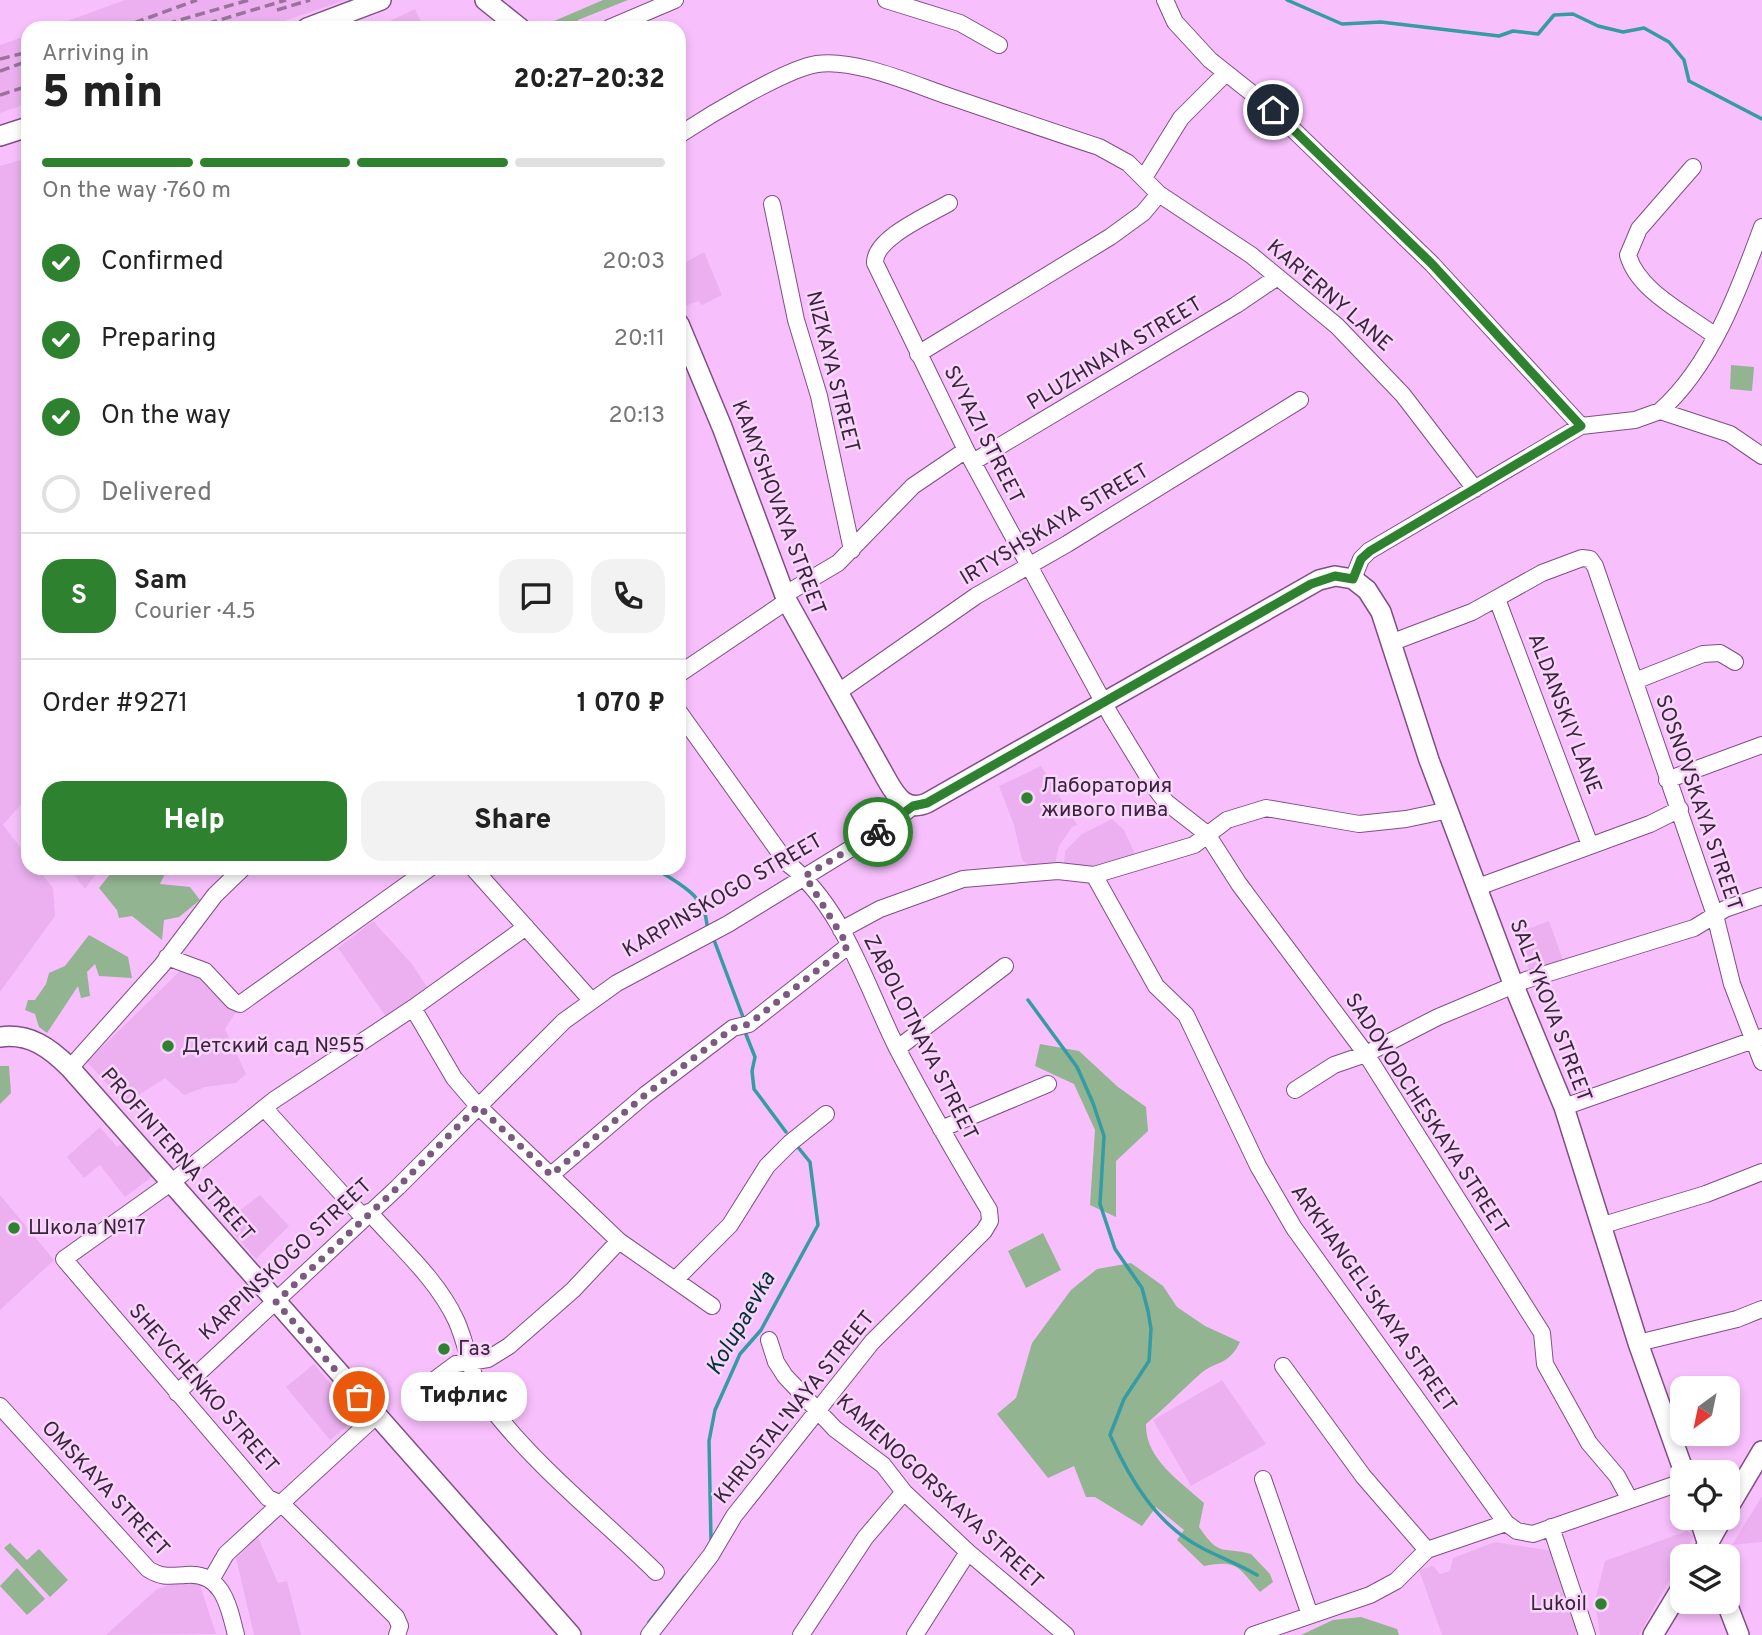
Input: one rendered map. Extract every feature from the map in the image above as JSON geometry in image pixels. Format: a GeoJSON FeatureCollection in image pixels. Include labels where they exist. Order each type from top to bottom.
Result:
{"type":"FeatureCollection","features":[{"type":"Feature","properties":{"kind":"main road"},"geometry":{"type":"LineString","coordinates":[[326,21],[381,0]]}},
{"type":"Feature","properties":{"kind":"main road"},"geometry":{"type":"LineString","coordinates":[[485,0],[511,21]]}},
{"type":"Feature","properties":{"kind":"main road"},"geometry":{"type":"LineString","coordinates":[[0,136],[21,129]]}},
{"type":"Feature","properties":{"kind":"main road","name":"KAMYSHOVAYA STREET"},"geometry":{"type":"LineString","coordinates":[[686,341],[722,427],[785,598],[896,795],[913,806]]}},
{"type":"Feature","properties":{"kind":"main road","name":"KARPINSKOGO STREET"},"geometry":{"type":"LineString","coordinates":[[913,806],[927,803],[1311,584],[1335,576],[1353,579]]}},
{"type":"Feature","properties":{"kind":"main road","name":"SALTYKOVA STREET"},"geometry":{"type":"LineString","coordinates":[[1353,579],[1363,586],[1376,603],[1393,642],[1407,698],[1514,986],[1564,1107],[1600,1226],[1680,1460]]}},
{"type":"Feature","properties":{"kind":"main road","name":"PROFINTERNA STREET"},"geometry":{"type":"LineString","coordinates":[[8,1036],[46,1046],[70,1068],[571,1635]]}},
{"type":"Feature","properties":{"kind":"main road"},"geometry":{"type":"LineString","coordinates":[[1740,1488],[1762,1451]]}},
{"type":"Feature","properties":{"kind":"main road"},"geometry":{"type":"LineString","coordinates":[[1653,1635],[1670,1607]]}},
{"type":"Feature","properties":{"kind":"main road"},"geometry":{"type":"LineString","coordinates":[[1731,1614],[1739,1635]]}},
{"type":"Feature","properties":{"kind":"street"},"geometry":{"type":"LineString","coordinates":[[626,21],[675,0]]}},
{"type":"Feature","properties":{"kind":"street"},"geometry":{"type":"LineString","coordinates":[[886,0],[960,23],[999,45]]}},
{"type":"Feature","properties":{"kind":"street"},"geometry":{"type":"LineString","coordinates":[[1165,0],[1175,22],[1225,74],[1273,110],[1432,264],[1581,426]]}},
{"type":"Feature","properties":{"kind":"street","name":"KAR'ERNY LANE"},"geometry":{"type":"LineString","coordinates":[[686,130],[710,115],[794,72],[815,64],[833,63],[890,77],[1099,147],[1128,163],[1145,176],[1159,194],[1251,255],[1337,326],[1373,360],[1428,424],[1475,489]]}},
{"type":"Feature","properties":{"kind":"street"},"geometry":{"type":"LineString","coordinates":[[1145,176],[1181,118],[1225,74]]}},
{"type":"Feature","properties":{"kind":"street"},"geometry":{"type":"LineString","coordinates":[[1693,167],[1639,229],[1628,255],[1636,275],[1647,286],[1714,335]]}},
{"type":"Feature","properties":{"kind":"street"},"geometry":{"type":"LineString","coordinates":[[918,355],[1110,237],[1143,213],[1159,194]]}},
{"type":"Feature","properties":{"kind":"street","name":"SVYAZI STREET"},"geometry":{"type":"LineString","coordinates":[[949,203],[888,240],[875,255],[878,272],[969,456],[1104,703]]}},
{"type":"Feature","properties":{"kind":"street","name":"NIZKAYA STREET"},"geometry":{"type":"LineString","coordinates":[[772,204],[796,320],[819,396],[852,550]]}},
{"type":"Feature","properties":{"kind":"street"},"geometry":{"type":"LineString","coordinates":[[1353,579],[1361,559],[1370,551],[1581,426],[1635,420],[1660,411],[1683,387],[1714,335],[1747,267],[1762,228]]}},
{"type":"Feature","properties":{"kind":"street","name":"PLUZHNAYA STREET"},"geometry":{"type":"LineString","coordinates":[[686,669],[820,576],[852,550],[912,486],[1069,407],[1276,278]]}},
{"type":"Feature","properties":{"kind":"street"},"geometry":{"type":"LineString","coordinates":[[928,374],[936,346]]}},
{"type":"Feature","properties":{"kind":"street","name":"IRTYSHSKAYA STREET"},"geometry":{"type":"LineString","coordinates":[[837,693],[976,596],[1067,544],[1300,400]]}},
{"type":"Feature","properties":{"kind":"street"},"geometry":{"type":"LineString","coordinates":[[1660,411],[1730,434],[1762,456]]}},
{"type":"Feature","properties":{"kind":"street","name":"SOSNOVSKAYA STREET"},"geometry":{"type":"LineString","coordinates":[[1497,599],[1542,573],[1582,558],[1590,559],[1595,566],[1715,915],[1732,984],[1758,1038],[1762,1062]]}},
{"type":"Feature","properties":{"kind":"street"},"geometry":{"type":"LineString","coordinates":[[1393,642],[1497,599]]}},
{"type":"Feature","properties":{"kind":"street","name":"ALDANSKIY LANE"},"geometry":{"type":"LineString","coordinates":[[1497,599],[1590,845]]}},
{"type":"Feature","properties":{"kind":"street"},"geometry":{"type":"LineString","coordinates":[[1634,681],[1703,654],[1720,653],[1735,662]]}},
{"type":"Feature","properties":{"kind":"street","name":"SADOVODCHESKAYA STREET"},"geometry":{"type":"LineString","coordinates":[[1104,703],[1155,788],[1166,802],[1207,834],[1239,884],[1366,1054],[1542,1333],[1545,1364],[1589,1443],[1618,1476],[1630,1500]]}},
{"type":"Feature","properties":{"kind":"street","name":"ZABOLOTNAYA STREET"},"geometry":{"type":"LineString","coordinates":[[686,722],[787,863],[805,876],[841,930],[898,1048],[941,1129],[989,1210],[990,1221]]}},
{"type":"Feature","properties":{"kind":"street"},"geometry":{"type":"LineString","coordinates":[[1667,780],[1762,745]]}},
{"type":"Feature","properties":{"kind":"street","name":"KARPINSKOGO STREET"},"geometry":{"type":"LineString","coordinates":[[177,1392],[276,1302],[528,1054],[591,1000],[728,924],[894,822],[913,806]]}},
{"type":"Feature","properties":{"kind":"street"},"geometry":{"type":"LineString","coordinates":[[841,930],[880,909],[963,879],[1058,871],[1094,875],[1194,845],[1227,820],[1266,808],[1359,824],[1406,819],[1449,810]]}},
{"type":"Feature","properties":{"kind":"street"},"geometry":{"type":"LineString","coordinates":[[1478,887],[1650,824],[1679,809]]}},
{"type":"Feature","properties":{"kind":"street"},"geometry":{"type":"LineString","coordinates":[[70,1068],[167,957],[215,895],[236,875]]}},
{"type":"Feature","properties":{"kind":"street"},"geometry":{"type":"LineString","coordinates":[[167,957],[205,971],[233,1001],[240,1004],[420,875]]}},
{"type":"Feature","properties":{"kind":"street"},"geometry":{"type":"LineString","coordinates":[[479,875],[591,1000]]}},
{"type":"Feature","properties":{"kind":"street","name":"ARKHANGEL'SKAYA STREET"},"geometry":{"type":"LineString","coordinates":[[1094,875],[1156,986],[1186,1016],[1258,1166],[1294,1228],[1506,1523]]}},
{"type":"Feature","properties":{"kind":"street"},"geometry":{"type":"LineString","coordinates":[[1295,1090],[1334,1065],[1366,1054],[1438,1017],[1514,986],[1695,928],[1715,915],[1762,896]]}},
{"type":"Feature","properties":{"kind":"street"},"geometry":{"type":"LineString","coordinates":[[172,1182],[265,1109],[526,927]]}},
{"type":"Feature","properties":{"kind":"street"},"geometry":{"type":"LineString","coordinates":[[551,1175],[645,1095],[733,1028],[749,1024],[848,946]]}},
{"type":"Feature","properties":{"kind":"street"},"geometry":{"type":"LineString","coordinates":[[898,1048],[1005,966]]}},
{"type":"Feature","properties":{"kind":"street"},"geometry":{"type":"LineString","coordinates":[[413,1008],[454,1078],[478,1106],[619,1241],[712,1306]]}},
{"type":"Feature","properties":{"kind":"street"},"geometry":{"type":"LineString","coordinates":[[1564,1107],[1758,1038]]}},
{"type":"Feature","properties":{"kind":"street"},"geometry":{"type":"LineString","coordinates":[[941,1129],[1048,1084]]}},
{"type":"Feature","properties":{"kind":"street"},"geometry":{"type":"LineString","coordinates":[[265,1109],[445,1301],[457,1322],[468,1361],[488,1403],[514,1435],[656,1572]]}},
{"type":"Feature","properties":{"kind":"street"},"geometry":{"type":"LineString","coordinates":[[676,1279],[730,1225],[767,1166],[790,1143],[827,1114]]}},
{"type":"Feature","properties":{"kind":"street"},"geometry":{"type":"LineString","coordinates":[[1600,1226],[1706,1194],[1762,1172]]}},
{"type":"Feature","properties":{"kind":"street","name":"SHEVCHENKO STREET"},"geometry":{"type":"LineString","coordinates":[[172,1182],[64,1259],[268,1498],[282,1504],[396,1617],[398,1633]]}},
{"type":"Feature","properties":{"kind":"street","name":"KHRUSTAL'NAYA STREET"},"geometry":{"type":"LineString","coordinates":[[649,1635],[711,1555],[734,1516],[872,1342],[984,1231],[990,1221]]}},
{"type":"Feature","properties":{"kind":"street"},"geometry":{"type":"LineString","coordinates":[[421,1390],[456,1364],[488,1359],[509,1346],[573,1290],[619,1241]]}},
{"type":"Feature","properties":{"kind":"street"},"geometry":{"type":"LineString","coordinates":[[1639,1343],[1737,1320],[1762,1309]]}},
{"type":"Feature","properties":{"kind":"street","name":"KAMENOGORSKAYA STREET"},"geometry":{"type":"LineString","coordinates":[[769,1340],[776,1362],[785,1376],[819,1412],[849,1441],[883,1465],[904,1492],[968,1552],[1066,1635]]}},
{"type":"Feature","properties":{"kind":"street"},"geometry":{"type":"LineString","coordinates":[[1283,1366],[1363,1476],[1427,1550]]}},
{"type":"Feature","properties":{"kind":"street","name":"OMSKAYA STREET"},"geometry":{"type":"LineString","coordinates":[[0,1406],[148,1569],[164,1577],[198,1575],[211,1580]]}},
{"type":"Feature","properties":{"kind":"street"},"geometry":{"type":"LineString","coordinates":[[236,1635],[227,1600],[221,1588],[211,1580],[226,1554],[376,1416]]}},
{"type":"Feature","properties":{"kind":"street"},"geometry":{"type":"LineString","coordinates":[[1263,1479],[1310,1615]]}},
{"type":"Feature","properties":{"kind":"street"},"geometry":{"type":"LineString","coordinates":[[1253,1635],[1370,1595],[1396,1581],[1427,1550],[1506,1523],[1517,1531],[1533,1535],[1670,1486]]}},
{"type":"Feature","properties":{"kind":"street"},"geometry":{"type":"LineString","coordinates":[[801,1635],[865,1538],[904,1492]]}},
{"type":"Feature","properties":{"kind":"street"},"geometry":{"type":"LineString","coordinates":[[1551,1527],[1587,1635]]}},
{"type":"Feature","properties":{"kind":"street"},"geometry":{"type":"LineString","coordinates":[[915,1635],[968,1552]]}},
{"type":"Feature","properties":{"kind":"shaded area"},"geometry":{"type":"Polygon","coordinates":[[[125,0],[346,0],[284,21],[67,21],[125,0]]]}},
{"type":"Feature","properties":{"kind":"shaded area"},"geometry":{"type":"Polygon","coordinates":[[[415,9],[421,21],[390,21],[415,9]]]}},
{"type":"Feature","properties":{"kind":"shaded area"},"geometry":{"type":"Polygon","coordinates":[[[21,38],[21,106],[0,113],[0,45],[21,38]]]}},
{"type":"Feature","properties":{"kind":"shaded area"},"geometry":{"type":"Polygon","coordinates":[[[21,160],[21,804],[3,825],[21,848],[21,875],[43,875],[53,888],[55,916],[0,992],[0,166],[21,160]]]}},
{"type":"Feature","properties":{"kind":"shaded area"},"geometry":{"type":"Polygon","coordinates":[[[704,252],[722,295],[702,305],[698,301],[686,306],[686,262],[704,252]]]}},
{"type":"Feature","properties":{"kind":"shaded area"},"geometry":{"type":"Polygon","coordinates":[[[1041,766],[1077,825],[1072,827],[1059,846],[1055,864],[1032,867],[1022,860],[1014,825],[999,786],[1041,766]]]}},
{"type":"Feature","properties":{"kind":"shaded area"},"geometry":{"type":"Polygon","coordinates":[[[1112,819],[1124,830],[1136,856],[1092,871],[1069,870],[1064,862],[1065,851],[1082,834],[1112,819]]]}},
{"type":"Feature","properties":{"kind":"shaded area"},"geometry":{"type":"Polygon","coordinates":[[[74,875],[95,875],[85,889],[74,875]]]}},
{"type":"Feature","properties":{"kind":"shaded area"},"geometry":{"type":"Polygon","coordinates":[[[373,921],[412,964],[427,987],[387,1018],[338,948],[373,921]]]}},
{"type":"Feature","properties":{"kind":"shaded area"},"geometry":{"type":"Polygon","coordinates":[[[1549,921],[1563,960],[1530,972],[1516,933],[1549,921]]]}},
{"type":"Feature","properties":{"kind":"shaded area","name":"Детский сад №55"},"geometry":{"type":"Polygon","coordinates":[[[186,965],[209,981],[236,1012],[225,1029],[246,1074],[236,1083],[205,1087],[184,1095],[165,1078],[125,1104],[87,1062],[186,965]]]}},
{"type":"Feature","properties":{"kind":"shaded area"},"geometry":{"type":"Polygon","coordinates":[[[100,1127],[117,1147],[123,1143],[153,1176],[125,1197],[100,1165],[84,1178],[67,1157],[100,1127]]]}},
{"type":"Feature","properties":{"kind":"shaded area","name":"Школа №17"},"geometry":{"type":"Polygon","coordinates":[[[0,1195],[54,1260],[0,1310],[0,1195]]]}},
{"type":"Feature","properties":{"kind":"shaded area"},"geometry":{"type":"Polygon","coordinates":[[[260,1195],[289,1226],[256,1259],[224,1222],[260,1195]]]}},
{"type":"Feature","properties":{"kind":"shaded area"},"geometry":{"type":"Polygon","coordinates":[[[314,1364],[358,1417],[330,1440],[286,1387],[314,1364]]]}},
{"type":"Feature","properties":{"kind":"shaded area"},"geometry":{"type":"Polygon","coordinates":[[[1222,1380],[1266,1444],[1191,1486],[1153,1420],[1222,1380]]]}},
{"type":"Feature","properties":{"kind":"shaded area"},"geometry":{"type":"Polygon","coordinates":[[[1762,1496],[1762,1542],[1733,1544],[1762,1496]]]}},
{"type":"Feature","properties":{"kind":"shaded area"},"geometry":{"type":"Polygon","coordinates":[[[1687,1531],[1694,1536],[1690,1544],[1670,1544],[1670,1579],[1639,1635],[1600,1635],[1595,1601],[1605,1561],[1687,1531]]]}},
{"type":"Feature","properties":{"kind":"shaded area"},"geometry":{"type":"Polygon","coordinates":[[[258,1537],[278,1583],[287,1581],[301,1635],[254,1635],[236,1558],[258,1537]]]}},
{"type":"Feature","properties":{"kind":"shaded area"},"geometry":{"type":"Polygon","coordinates":[[[1495,1542],[1553,1551],[1578,1628],[1575,1635],[1442,1635],[1419,1570],[1433,1566],[1440,1574],[1450,1571],[1453,1558],[1495,1542]]]}},
{"type":"Feature","properties":{"kind":"shaded area"},"geometry":{"type":"Polygon","coordinates":[[[182,1581],[200,1585],[216,1634],[106,1635],[157,1589],[182,1581]]]}},
{"type":"Feature","properties":{"kind":"green space"},"geometry":{"type":"Polygon","coordinates":[[[603,0],[628,0],[578,21],[554,21],[603,0]]]}},
{"type":"Feature","properties":{"kind":"green space"},"geometry":{"type":"Polygon","coordinates":[[[1731,365],[1754,367],[1752,391],[1730,389],[1731,365]]]}},
{"type":"Feature","properties":{"kind":"green space"},"geometry":{"type":"Polygon","coordinates":[[[109,875],[164,875],[160,884],[190,887],[200,900],[179,917],[164,920],[162,940],[132,916],[119,918],[117,910],[99,888],[109,875]]]}},
{"type":"Feature","properties":{"kind":"green space"},"geometry":{"type":"Polygon","coordinates":[[[89,935],[128,957],[132,978],[99,976],[95,964],[87,972],[90,996],[81,998],[78,986],[47,1033],[39,1027],[35,1014],[25,1010],[28,1000],[35,1000],[46,984],[49,973],[65,966],[89,935]]]}},
{"type":"Feature","properties":{"kind":"green space"},"geometry":{"type":"Polygon","coordinates":[[[1040,1044],[1079,1051],[1118,1087],[1146,1107],[1148,1131],[1116,1161],[1116,1217],[1090,1205],[1095,1130],[1074,1084],[1035,1066],[1040,1044]]]}},
{"type":"Feature","properties":{"kind":"green space"},"geometry":{"type":"Polygon","coordinates":[[[0,1066],[9,1066],[11,1093],[0,1104],[0,1066]]]}},
{"type":"Feature","properties":{"kind":"green space"},"geometry":{"type":"Polygon","coordinates":[[[1043,1233],[1061,1270],[1026,1288],[1008,1251],[1043,1233]]]}},
{"type":"Feature","properties":{"kind":"green space"},"geometry":{"type":"Polygon","coordinates":[[[1131,1263],[1163,1286],[1177,1307],[1205,1326],[1240,1342],[1231,1356],[1205,1370],[1146,1424],[1147,1437],[1158,1459],[1204,1503],[1199,1527],[1206,1537],[1222,1549],[1251,1554],[1270,1574],[1273,1582],[1260,1592],[1237,1567],[1224,1564],[1204,1566],[1177,1540],[1184,1530],[1156,1507],[1142,1526],[1095,1497],[1086,1497],[1074,1466],[1048,1478],[997,1414],[1016,1398],[1032,1343],[1071,1290],[1097,1269],[1131,1263]]]}},
{"type":"Feature","properties":{"kind":"green space"},"geometry":{"type":"Polygon","coordinates":[[[10,1543],[27,1560],[39,1549],[68,1580],[50,1597],[4,1548],[10,1543]]]}},
{"type":"Feature","properties":{"kind":"green space"},"geometry":{"type":"Polygon","coordinates":[[[17,1568],[45,1599],[27,1615],[0,1586],[17,1568]]]}},
{"type":"Feature","properties":{"kind":"green space"},"geometry":{"type":"Polygon","coordinates":[[[1361,1617],[1397,1629],[1399,1635],[1301,1635],[1333,1620],[1361,1617]]]}},
{"type":"Feature","properties":{"kind":"waterway"},"geometry":{"type":"LineString","coordinates":[[1287,0],[1342,24],[1381,22],[1499,36],[1513,31],[1538,34],[1554,15],[1573,14],[1598,26],[1623,32],[1644,28],[1669,42],[1684,60],[1689,81],[1762,119]]}},
{"type":"Feature","properties":{"kind":"waterway","name":"Kolupaevka"},"geometry":{"type":"LineString","coordinates":[[666,875],[696,898],[705,914],[707,925]]}},
{"type":"Feature","properties":{"kind":"waterway","name":"Kolupaevka"},"geometry":{"type":"LineString","coordinates":[[714,940],[743,1017]]}},
{"type":"Feature","properties":{"kind":"waterway"},"geometry":{"type":"LineString","coordinates":[[1028,1000],[1077,1067],[1093,1103],[1104,1136],[1100,1204],[1115,1249],[1142,1288],[1148,1311],[1151,1329],[1149,1361],[1124,1399],[1110,1435],[1136,1484],[1171,1527],[1202,1548],[1257,1575]]}},
{"type":"Feature","properties":{"kind":"waterway","name":"Kolupaevka"},"geometry":{"type":"LineString","coordinates":[[745,1032],[755,1057],[752,1071],[754,1089],[786,1132]]}},
{"type":"Feature","properties":{"kind":"waterway","name":"Kolupaevka"},"geometry":{"type":"LineString","coordinates":[[711,1541],[709,1441],[715,1410],[740,1354],[761,1330],[818,1225],[810,1162],[797,1146]]}},
{"type":"Feature","properties":{"kind":"waterway","name":"Kolupaevka"},"geometry":{"type":"LineString","coordinates":[[649,1622],[685,1576]]}},
{"type":"Feature","properties":{"kind":"railway"},"geometry":{"type":"LineString","coordinates":[[139,21],[197,0]]}},
{"type":"Feature","properties":{"kind":"railway"},"geometry":{"type":"LineString","coordinates":[[176,21],[249,0]]}},
{"type":"Feature","properties":{"kind":"railway"},"geometry":{"type":"LineString","coordinates":[[216,21],[286,0]]}},
{"type":"Feature","properties":{"kind":"railway"},"geometry":{"type":"LineString","coordinates":[[277,10],[310,0]]}},
{"type":"Feature","properties":{"kind":"railway"},"geometry":{"type":"LineString","coordinates":[[0,59],[21,54]]}},
{"type":"Feature","properties":{"kind":"railway"},"geometry":{"type":"LineString","coordinates":[[0,71],[21,64]]}},
{"type":"Feature","properties":{"kind":"railway"},"geometry":{"type":"LineString","coordinates":[[0,95],[21,88]]}},
{"type":"Feature","properties":{"kind":"way so far"},"geometry":{"type":"LineString","coordinates":[[359,1397],[276,1302],[284,1292],[398,1187],[478,1106],[551,1175],[645,1095],[733,1028],[749,1024],[848,946],[841,930],[805,876],[878,832]]}},
{"type":"Feature","properties":{"kind":"place","name":"Лаборатория живого пива"},"geometry":{"type":"Point","coordinates":[1027,798]}},
{"type":"Feature","properties":{"kind":"place","name":"Детский сад №55"},"geometry":{"type":"Point","coordinates":[168,1046]}},
{"type":"Feature","properties":{"kind":"place","name":"Школа №17"},"geometry":{"type":"Point","coordinates":[14,1228]}},
{"type":"Feature","properties":{"kind":"place","name":"Газ"},"geometry":{"type":"Point","coordinates":[444,1349]}},
{"type":"Feature","properties":{"kind":"place","name":"Тифлис"},"geometry":{"type":"Point","coordinates":[359,1397]}},
{"type":"Feature","properties":{"kind":"place","name":"Lukoil"},"geometry":{"type":"Point","coordinates":[1601,1604]}},
{"type":"Feature","properties":{"kind":"route"},"geometry":{"type":"LineString","coordinates":[[878,832],[913,806],[927,803],[1026,748],[1311,584],[1335,576],[1353,579],[1361,559],[1370,551],[1581,426],[1432,264],[1273,110]]}}]}
